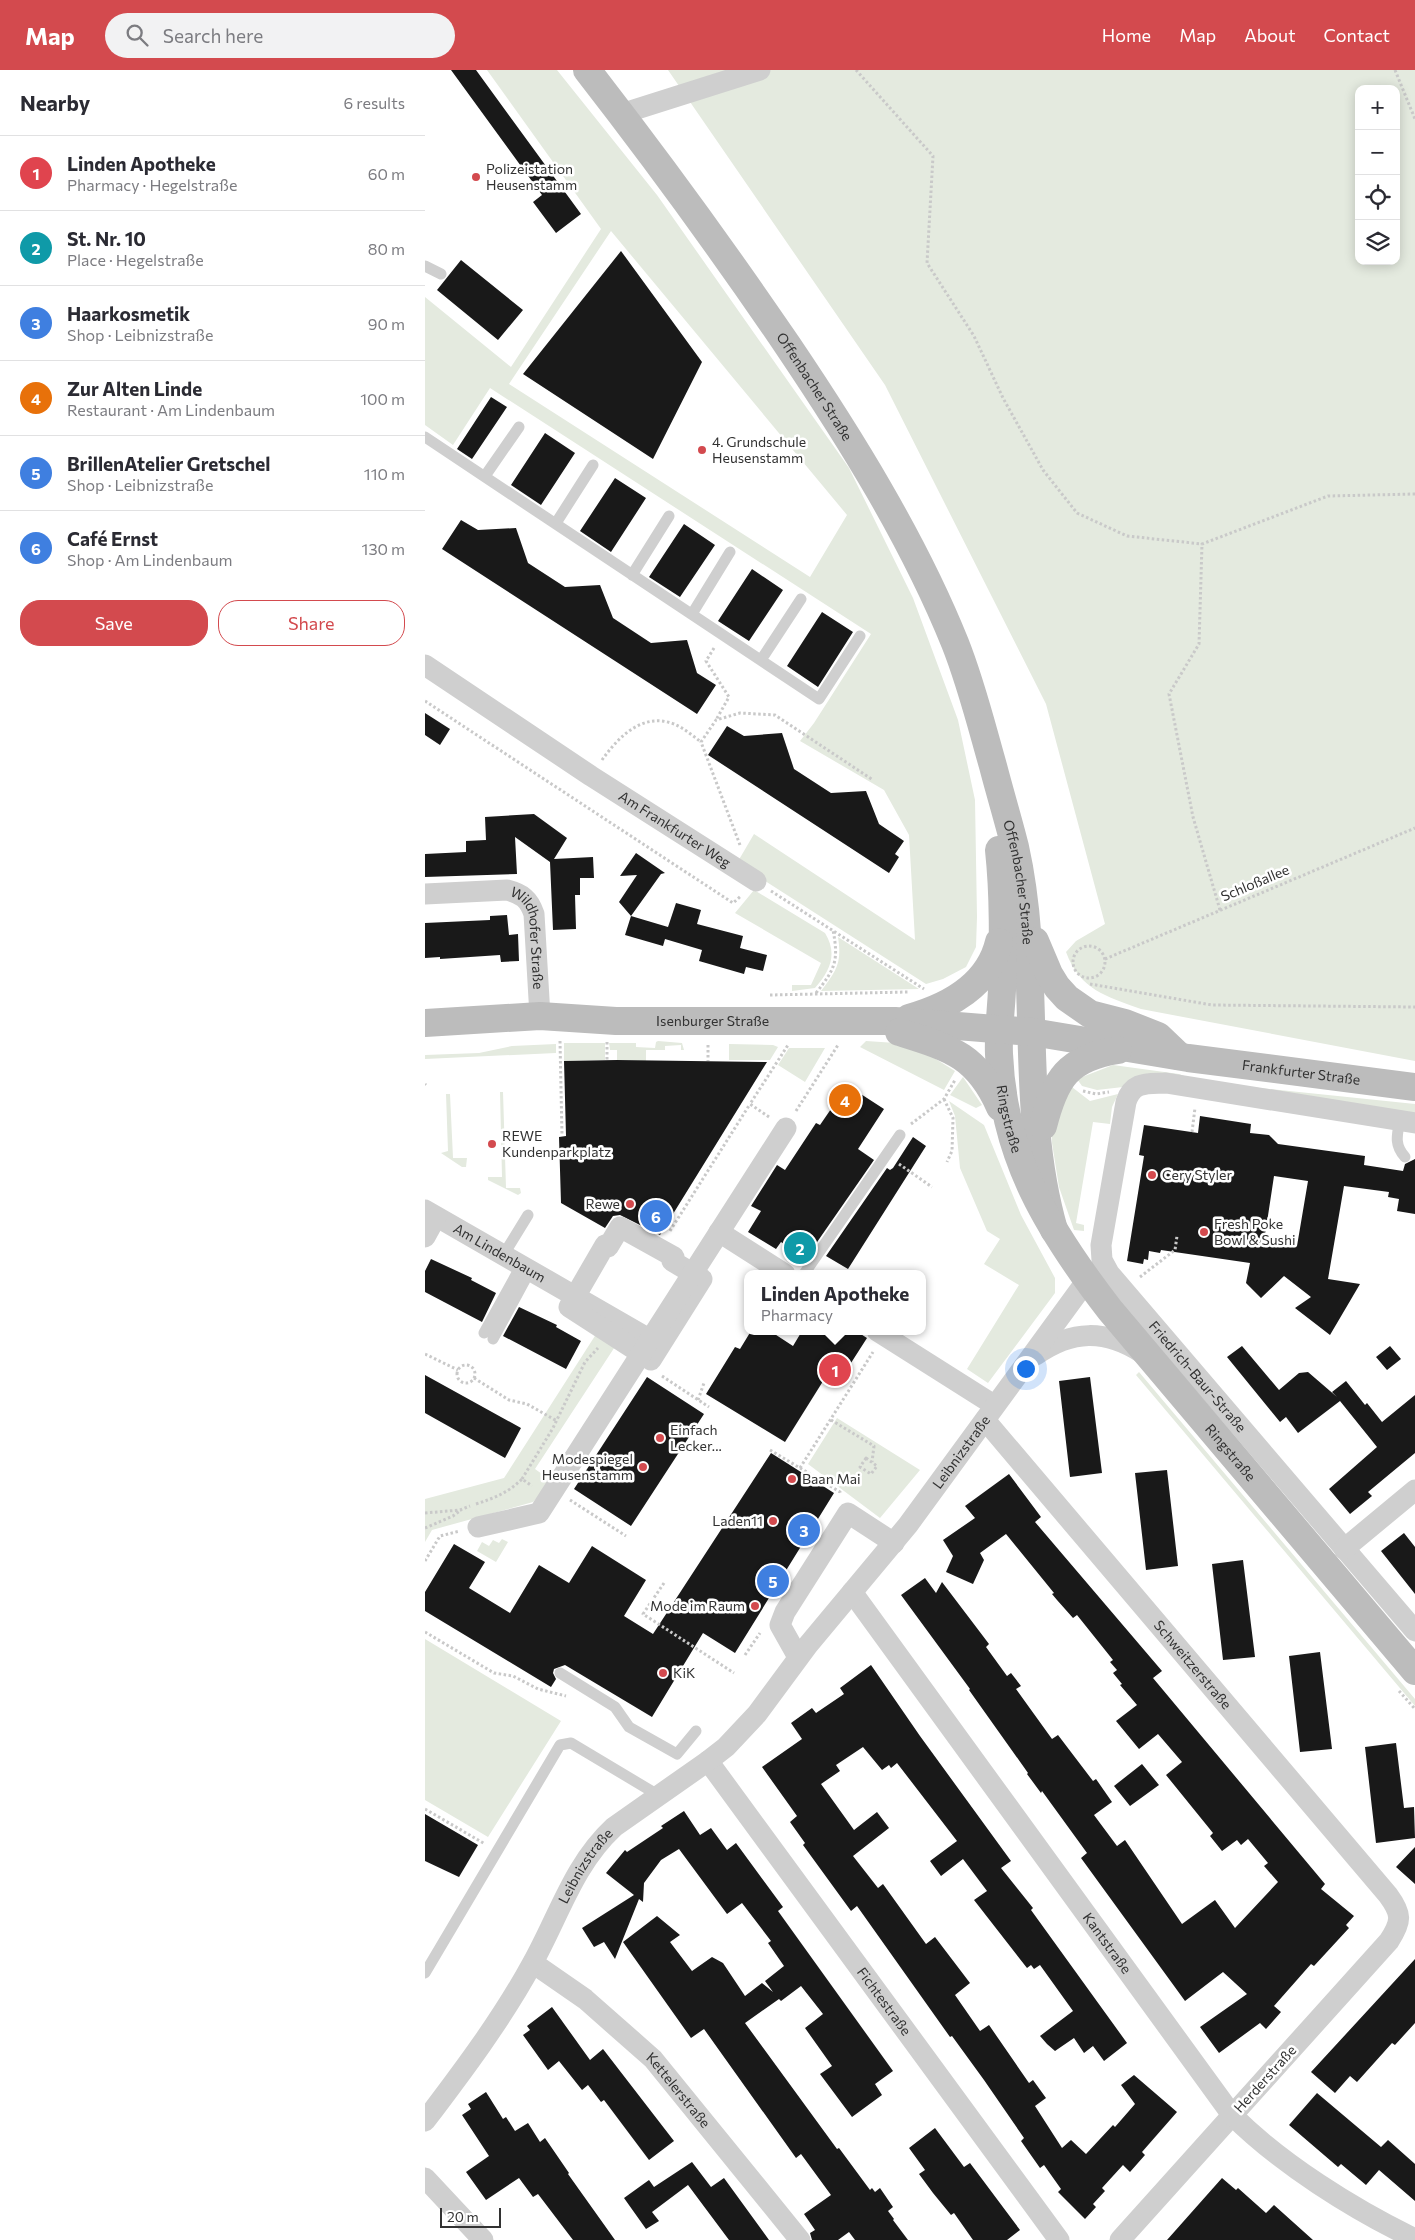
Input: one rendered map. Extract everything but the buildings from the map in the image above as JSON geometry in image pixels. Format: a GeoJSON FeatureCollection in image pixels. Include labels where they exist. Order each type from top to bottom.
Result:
{"type":"FeatureCollection","features":[{"type":"Feature","properties":{"kind":"main road","name":"Offenbacher Straße"},"geometry":{"type":"LineString","coordinates":[[587,70],[755,298],[857,453],[901,531],[953,640],[968,678],[985,735],[1015,848],[1015,920],[999,1029]]}},
{"type":"Feature","properties":{"kind":"main road","name":"Offenbacher Straße"},"geometry":{"type":"LineString","coordinates":[[1015,920],[1032,1032]]}},
{"type":"Feature","properties":{"kind":"main road"},"geometry":{"type":"LineString","coordinates":[[895,1022],[923,1014],[946,1004],[976,983],[991,965],[1015,920],[1057,987],[1067,998],[1090,1014],[1125,1023],[1158,1036],[1184,1057]]}},
{"type":"Feature","properties":{"kind":"main road","name":"Isenburger Straße"},"geometry":{"type":"LineString","coordinates":[[425,1023],[540,1016],[837,1033],[895,1022],[999,1029]]}},
{"type":"Feature","properties":{"kind":"main road","name":"Frankfurter Straße"},"geometry":{"type":"LineString","coordinates":[[999,1029],[1032,1032],[1184,1057],[1415,1087]]}},
{"type":"Feature","properties":{"kind":"main road","name":"Ringstraße"},"geometry":{"type":"LineString","coordinates":[[999,1029],[999,1056],[1010,1128],[1023,1171],[1054,1230],[1087,1280],[1150,1358],[1415,1671]]}},
{"type":"Feature","properties":{"kind":"main road"},"geometry":{"type":"LineString","coordinates":[[837,1033],[898,1031],[957,1054],[979,1070],[985,1078],[1010,1128]]}},
{"type":"Feature","properties":{"kind":"main road","name":"Ringstraße"},"geometry":{"type":"LineString","coordinates":[[1032,1032],[1042,1182],[1054,1230]]}},
{"type":"Feature","properties":{"kind":"main road"},"geometry":{"type":"LineString","coordinates":[[1038,1143],[1055,1090],[1069,1068],[1086,1058],[1103,1052],[1127,1049]]}},
{"type":"Feature","properties":{"kind":"street"},"geometry":{"type":"LineString","coordinates":[[621,114],[760,70]]}},
{"type":"Feature","properties":{"kind":"street","name":"Am Frankfurter Weg"},"geometry":{"type":"LineString","coordinates":[[425,665],[591,776],[756,881]]}},
{"type":"Feature","properties":{"kind":"street","name":"Wildhofer Straße"},"geometry":{"type":"LineString","coordinates":[[425,894],[507,890],[519,893],[530,902],[534,914],[540,1016]]}},
{"type":"Feature","properties":{"kind":"street"},"geometry":{"type":"LineString","coordinates":[[1184,1057],[1214,1091]]}},
{"type":"Feature","properties":{"kind":"street","name":"Frankfurter Straße"},"geometry":{"type":"LineString","coordinates":[[1141,1085],[1166,1083],[1407,1121]]}},
{"type":"Feature","properties":{"kind":"street","name":"Friedrich-Baur-Straße"},"geometry":{"type":"LineString","coordinates":[[1141,1085],[1132,1090],[1126,1102],[1101,1245],[1102,1260],[1109,1273],[1415,1631]]}},
{"type":"Feature","properties":{"kind":"street"},"geometry":{"type":"LineString","coordinates":[[478,1527],[539,1513],[786,1128]]}},
{"type":"Feature","properties":{"kind":"street"},"geometry":{"type":"LineString","coordinates":[[425,1237],[431,1213]]}},
{"type":"Feature","properties":{"kind":"street","name":"Am Lindenbaum"},"geometry":{"type":"LineString","coordinates":[[431,1213],[576,1295],[644,1351]]}},
{"type":"Feature","properties":{"kind":"street"},"geometry":{"type":"LineString","coordinates":[[644,1351],[612,1335],[569,1307],[605,1245],[609,1247],[620,1227],[674,1257],[672,1261],[693,1274]]}},
{"type":"Feature","properties":{"kind":"street"},"geometry":{"type":"LineString","coordinates":[[719,1232],[779,1270]]}},
{"type":"Feature","properties":{"kind":"street","name":"Leibnizstraße"},"geometry":{"type":"LineString","coordinates":[[425,2121],[506,2006],[533,1963],[569,1887],[588,1855],[614,1827],[726,1747],[757,1714],[798,1657],[894,1543],[1087,1280]]}},
{"type":"Feature","properties":{"kind":"street","name":"Schweitzerstraße"},"geometry":{"type":"LineString","coordinates":[[883,1335],[989,1412],[1375,1880],[1399,1912]]}},
{"type":"Feature","properties":{"kind":"street","name":"Leibnizstraße"},"geometry":{"type":"LineString","coordinates":[[1027,1360],[1064,1339],[1082,1336],[1107,1336],[1128,1344],[1150,1358]]}},
{"type":"Feature","properties":{"kind":"street"},"geometry":{"type":"LineString","coordinates":[[1345,1549],[1415,1490]]}},
{"type":"Feature","properties":{"kind":"street"},"geometry":{"type":"LineString","coordinates":[[798,1657],[780,1625],[785,1612],[848,1513],[894,1543]]}},
{"type":"Feature","properties":{"kind":"street","name":"Kantstraße"},"geometry":{"type":"LineString","coordinates":[[852,1592],[1232,2115],[1251,2133],[1285,2159],[1348,2202],[1390,2235],[1415,2239]]}},
{"type":"Feature","properties":{"kind":"street","name":"Fichtestraße"},"geometry":{"type":"LineString","coordinates":[[708,1761],[1059,2240]]}},
{"type":"Feature","properties":{"kind":"street","name":"Herderstraße"},"geometry":{"type":"LineString","coordinates":[[1120,2240],[1389,1941],[1399,1922],[1399,1912]]}},
{"type":"Feature","properties":{"kind":"street","name":"Kettelerstraße"},"geometry":{"type":"LineString","coordinates":[[533,1963],[585,1999],[653,2059],[800,2240]]}},
{"type":"Feature","properties":{"kind":"street"},"geometry":{"type":"LineString","coordinates":[[425,2178],[483,2240]]}},
{"type":"Feature","properties":{"kind":"lane"},"geometry":{"type":"LineString","coordinates":[[425,266],[441,274]]}},
{"type":"Feature","properties":{"kind":"lane"},"geometry":{"type":"LineString","coordinates":[[485,476],[519,427]]}},
{"type":"Feature","properties":{"kind":"lane"},"geometry":{"type":"LineString","coordinates":[[425,437],[819,699],[860,636]]}},
{"type":"Feature","properties":{"kind":"lane"},"geometry":{"type":"LineString","coordinates":[[556,524],[593,465]]}},
{"type":"Feature","properties":{"kind":"lane"},"geometry":{"type":"LineString","coordinates":[[632,575],[669,516]]}},
{"type":"Feature","properties":{"kind":"lane"},"geometry":{"type":"LineString","coordinates":[[691,614],[730,552]]}},
{"type":"Feature","properties":{"kind":"lane"},"geometry":{"type":"LineString","coordinates":[[761,660],[801,599]]}},
{"type":"Feature","properties":{"kind":"lane"},"geometry":{"type":"LineString","coordinates":[[1405,1157],[1397,1143],[1407,1121]]}},
{"type":"Feature","properties":{"kind":"lane"},"geometry":{"type":"LineString","coordinates":[[807,1270],[900,1135]]}},
{"type":"Feature","properties":{"kind":"lane"},"geometry":{"type":"LineString","coordinates":[[488,1336],[519,1262],[528,1215]]}},
{"type":"Feature","properties":{"kind":"lane"},"geometry":{"type":"LineString","coordinates":[[559,1674],[615,1706],[629,1727],[677,1754],[697,1731]]}},
{"type":"Feature","properties":{"kind":"lane"},"geometry":{"type":"LineString","coordinates":[[425,1973],[560,1744],[571,1743],[658,1795]]}},
{"type":"Feature","properties":{"kind":"path"},"geometry":{"type":"LineString","coordinates":[[856,70],[933,156],[927,263],[974,336],[1003,398],[1043,470],[1077,513],[1127,536],[1202,544],[1328,496],[1415,494]]}},
{"type":"Feature","properties":{"kind":"path"},"geometry":{"type":"LineString","coordinates":[[1395,70],[1415,119]]}},
{"type":"Feature","properties":{"kind":"path"},"geometry":{"type":"LineString","coordinates":[[1202,544],[1199,644],[1169,694],[1193,817],[1220,910]]}},
{"type":"Feature","properties":{"kind":"path"},"geometry":{"type":"LineString","coordinates":[[701,742],[729,696],[706,661],[716,645]]}},
{"type":"Feature","properties":{"kind":"path"},"geometry":{"type":"LineString","coordinates":[[425,701],[733,903],[756,881],[926,990]]}},
{"type":"Feature","properties":{"kind":"path"},"geometry":{"type":"LineString","coordinates":[[716,720],[740,713],[775,715],[873,780]]}},
{"type":"Feature","properties":{"kind":"path"},"geometry":{"type":"LineString","coordinates":[[591,776],[624,733],[639,724],[654,721],[674,724],[701,742],[741,849],[731,866]]}},
{"type":"Feature","properties":{"kind":"path","name":"Schloßallee"},"geometry":{"type":"LineString","coordinates":[[1105,959],[1415,828]]}},
{"type":"Feature","properties":{"kind":"path"},"geometry":{"type":"LineString","coordinates":[[816,993],[835,967],[836,948],[833,929]]}},
{"type":"Feature","properties":{"kind":"path"},"geometry":{"type":"LineString","coordinates":[[1086,946],[1095,947],[1105,959],[1104,967],[1099,974],[1092,978],[1083,977],[1077,972],[1073,964],[1074,956],[1086,946]]}},
{"type":"Feature","properties":{"kind":"path"},"geometry":{"type":"LineString","coordinates":[[1087,984],[1212,1005],[1415,1007]]}},
{"type":"Feature","properties":{"kind":"path"},"geometry":{"type":"LineString","coordinates":[[750,1104],[786,1128],[837,1033]]}},
{"type":"Feature","properties":{"kind":"path"},"geometry":{"type":"LineString","coordinates":[[607,1039],[607,1060]]}},
{"type":"Feature","properties":{"kind":"path"},"geometry":{"type":"LineString","coordinates":[[559,1040],[562,1136]]}},
{"type":"Feature","properties":{"kind":"path"},"geometry":{"type":"LineString","coordinates":[[708,1041],[709,1061]]}},
{"type":"Feature","properties":{"kind":"path"},"geometry":{"type":"LineString","coordinates":[[659,1249],[788,1044]]}},
{"type":"Feature","properties":{"kind":"path"},"geometry":{"type":"LineString","coordinates":[[900,1135],[906,1128],[944,1099],[960,1073]]}},
{"type":"Feature","properties":{"kind":"path"},"geometry":{"type":"LineString","coordinates":[[944,1099],[953,1118],[952,1151],[947,1162]]}},
{"type":"Feature","properties":{"kind":"path"},"geometry":{"type":"LineString","coordinates":[[886,1156],[932,1187]]}},
{"type":"Feature","properties":{"kind":"path"},"geometry":{"type":"LineString","coordinates":[[1123,1289],[1175,1250],[1177,1236]]}},
{"type":"Feature","properties":{"kind":"path"},"geometry":{"type":"LineString","coordinates":[[425,1513],[461,1510],[499,1496],[512,1489],[522,1478],[557,1421],[585,1362],[612,1335]]}},
{"type":"Feature","properties":{"kind":"path"},"geometry":{"type":"LineString","coordinates":[[800,1468],[831,1420],[879,1335]]}},
{"type":"Feature","properties":{"kind":"path"},"geometry":{"type":"LineString","coordinates":[[644,1351],[709,1408]]}},
{"type":"Feature","properties":{"kind":"path"},"geometry":{"type":"LineString","coordinates":[[425,1354],[458,1370]]}},
{"type":"Feature","properties":{"kind":"path"},"geometry":{"type":"LineString","coordinates":[[461,1366],[470,1366],[473,1369],[474,1378],[466,1383],[462,1382],[457,1374],[458,1370],[461,1366]]}},
{"type":"Feature","properties":{"kind":"path"},"geometry":{"type":"LineString","coordinates":[[474,1378],[509,1400],[527,1404],[557,1421]]}},
{"type":"Feature","properties":{"kind":"path"},"geometry":{"type":"LineString","coordinates":[[698,1400],[704,1383]]}},
{"type":"Feature","properties":{"kind":"path"},"geometry":{"type":"LineString","coordinates":[[831,1420],[874,1446],[872,1462]]}},
{"type":"Feature","properties":{"kind":"path"},"geometry":{"type":"LineString","coordinates":[[770,1450],[840,1492],[848,1513]]}},
{"type":"Feature","properties":{"kind":"path"},"geometry":{"type":"LineString","coordinates":[[866,1458],[872,1462],[877,1466],[871,1474],[861,1467],[866,1458]]}},
{"type":"Feature","properties":{"kind":"path"},"geometry":{"type":"LineString","coordinates":[[522,1478],[549,1497],[572,1500],[626,1536]]}},
{"type":"Feature","properties":{"kind":"path"},"geometry":{"type":"LineString","coordinates":[[425,1528],[453,1516],[461,1510]]}},
{"type":"Feature","properties":{"kind":"path"},"geometry":{"type":"LineString","coordinates":[[425,1560],[440,1536],[478,1527]]}},
{"type":"Feature","properties":{"kind":"path"},"geometry":{"type":"LineString","coordinates":[[664,1583],[643,1614],[734,1673]]}},
{"type":"Feature","properties":{"kind":"path"},"geometry":{"type":"LineString","coordinates":[[425,1632],[494,1673],[513,1676],[537,1689],[575,1699]]}},
{"type":"Feature","properties":{"kind":"path"},"geometry":{"type":"LineString","coordinates":[[425,1809],[496,1851]]}},
{"type":"Feature","properties":{"kind":"shaded area"},"geometry":{"type":"Polygon","coordinates":[[[487,70],[557,70],[657,195],[849,468],[913,598],[958,720],[975,800],[976,947],[966,967],[943,979],[926,984],[737,863],[754,834],[915,940],[909,835],[884,790],[800,741],[814,723],[871,634],[490,388],[453,445],[425,425],[425,297],[511,367],[601,229],[487,70]],[[611,231],[509,384],[810,577],[847,515],[611,231]]]}},
{"type":"Feature","properties":{"kind":"shaded area"},"geometry":{"type":"Polygon","coordinates":[[[668,70],[1415,70],[1415,1061],[1141,1009],[1116,1000],[1087,983],[1072,965],[1066,952],[1076,941],[1105,924],[1046,704],[885,385],[668,70]]]}},
{"type":"Feature","properties":{"kind":"shaded area"},"geometry":{"type":"Polygon","coordinates":[[[754,890],[825,933],[831,948],[831,962],[825,975],[815,988],[792,991],[792,985],[811,985],[821,963],[735,913],[754,890]]]}},
{"type":"Feature","properties":{"kind":"shaded area"},"geometry":{"type":"Polygon","coordinates":[[[838,937],[919,989],[821,991],[834,972],[839,960],[838,937]]]}},
{"type":"Feature","properties":{"kind":"shaded area"},"geometry":{"type":"Polygon","coordinates":[[[658,1041],[682,1043],[684,1050],[681,1050],[681,1045],[665,1046],[665,1050],[646,1050],[646,1061],[617,1060],[617,1050],[610,1050],[609,1043],[636,1043],[636,1047],[655,1048],[658,1041]]]}},
{"type":"Feature","properties":{"kind":"shaded area"},"geometry":{"type":"Polygon","coordinates":[[[866,1041],[896,1043],[923,1051],[955,1071],[944,1090],[860,1047],[866,1041]]]}},
{"type":"Feature","properties":{"kind":"shaded area"},"geometry":{"type":"Polygon","coordinates":[[[564,1043],[605,1043],[605,1060],[564,1061],[564,1043]]]}},
{"type":"Feature","properties":{"kind":"shaded area"},"geometry":{"type":"Polygon","coordinates":[[[556,1044],[556,1053],[425,1059],[425,1055],[479,1053],[512,1046],[556,1044]]]}},
{"type":"Feature","properties":{"kind":"shaded area"},"geometry":{"type":"Polygon","coordinates":[[[729,1044],[773,1045],[778,1047],[770,1060],[729,1060],[729,1044]]]}},
{"type":"Feature","properties":{"kind":"shaded area"},"geometry":{"type":"Polygon","coordinates":[[[789,1048],[825,1048],[805,1082],[778,1065],[789,1048]]]}},
{"type":"Feature","properties":{"kind":"shaded area"},"geometry":{"type":"Polygon","coordinates":[[[1113,1065],[1179,1074],[1187,1077],[1144,1076],[1136,1078],[1123,1087],[1097,1090],[1082,1086],[1077,1079],[1113,1065]]]}},
{"type":"Feature","properties":{"kind":"shaded area"},"geometry":{"type":"Polygon","coordinates":[[[963,1077],[982,1105],[976,1108],[950,1095],[963,1077]]]}},
{"type":"Feature","properties":{"kind":"shaded area"},"geometry":{"type":"Polygon","coordinates":[[[1068,1084],[1090,1101],[1118,1094],[1112,1107],[1110,1124],[1093,1122],[1076,1223],[1084,1225],[1084,1231],[1074,1230],[1059,1187],[1052,1143],[1051,1111],[1068,1084]]]}},
{"type":"Feature","properties":{"kind":"shaded area"},"geometry":{"type":"Polygon","coordinates":[[[1231,1085],[1415,1104],[1415,1118],[1231,1085]]]}},
{"type":"Feature","properties":{"kind":"shaded area"},"geometry":{"type":"Polygon","coordinates":[[[500,1092],[503,1092],[506,1188],[520,1188],[521,1193],[518,1195],[488,1180],[488,1177],[502,1177],[500,1092]]]}},
{"type":"Feature","properties":{"kind":"shaded area"},"geometry":{"type":"Polygon","coordinates":[[[446,1094],[450,1094],[453,1158],[467,1158],[466,1167],[462,1167],[441,1153],[448,1151],[446,1094]]]}},
{"type":"Feature","properties":{"kind":"shaded area"},"geometry":{"type":"Polygon","coordinates":[[[949,1101],[984,1125],[1021,1215],[1055,1278],[1055,1293],[988,1383],[967,1369],[1019,1285],[984,1264],[1000,1239],[987,1231],[960,1168],[955,1116],[949,1101]]]}},
{"type":"Feature","properties":{"kind":"shaded area"},"geometry":{"type":"Polygon","coordinates":[[[600,1328],[620,1339],[535,1469],[549,1479],[539,1496],[533,1502],[432,1530],[425,1542],[425,1499],[504,1478],[600,1328]]]}},
{"type":"Feature","properties":{"kind":"shaded area"},"geometry":{"type":"Polygon","coordinates":[[[1139,1372],[1415,1699],[1415,1706],[1136,1375],[1139,1372]]]}},
{"type":"Feature","properties":{"kind":"shaded area"},"geometry":{"type":"Polygon","coordinates":[[[837,1418],[920,1470],[880,1518],[808,1464],[837,1418]]]}},
{"type":"Feature","properties":{"kind":"shaded area"},"geometry":{"type":"Polygon","coordinates":[[[502,1539],[508,1542],[496,1562],[477,1551],[482,1542],[489,1546],[493,1540],[499,1543],[502,1539]]]}},
{"type":"Feature","properties":{"kind":"shaded area"},"geometry":{"type":"Polygon","coordinates":[[[425,1639],[561,1721],[488,1837],[425,1800],[425,1639]]]}},
{"type":"Feature","properties":{"kind":"place","name":"Polizeistation Heusenstamm"},"geometry":{"type":"Point","coordinates":[476,177]}},
{"type":"Feature","properties":{"kind":"place","name":"4. Grundschule Heusenstamm"},"geometry":{"type":"Point","coordinates":[702,450]}},
{"type":"Feature","properties":{"kind":"place","name":"Zur Alten Linde"},"geometry":{"type":"Point","coordinates":[845,1100]}},
{"type":"Feature","properties":{"kind":"place","name":"REWE Kundenparkplatz"},"geometry":{"type":"Point","coordinates":[492,1144]}},
{"type":"Feature","properties":{"kind":"place","name":"Cery Styler"},"geometry":{"type":"Point","coordinates":[1152,1175]}},
{"type":"Feature","properties":{"kind":"place","name":"Rewe"},"geometry":{"type":"Point","coordinates":[630,1204]}},
{"type":"Feature","properties":{"kind":"place","name":"Café Ernst"},"geometry":{"type":"Point","coordinates":[656,1216]}},
{"type":"Feature","properties":{"kind":"place","name":"Fresh Poke Bowl & Sushi"},"geometry":{"type":"Point","coordinates":[1204,1232]}},
{"type":"Feature","properties":{"kind":"place","name":"St. Nr. 10"},"geometry":{"type":"Point","coordinates":[800,1248]}},
{"type":"Feature","properties":{"kind":"place","name":"Linden Apotheke"},"geometry":{"type":"Point","coordinates":[835,1370]}},
{"type":"Feature","properties":{"kind":"place","name":"Einfach Lecker..."},"geometry":{"type":"Point","coordinates":[660,1438]}},
{"type":"Feature","properties":{"kind":"place","name":"Modespiegel Heusenstamm"},"geometry":{"type":"Point","coordinates":[643,1467]}},
{"type":"Feature","properties":{"kind":"place","name":"Baan Mai"},"geometry":{"type":"Point","coordinates":[792,1479]}},
{"type":"Feature","properties":{"kind":"place","name":"Laden11"},"geometry":{"type":"Point","coordinates":[773,1521]}},
{"type":"Feature","properties":{"kind":"place","name":"Haarkosmetik"},"geometry":{"type":"Point","coordinates":[804,1530]}},
{"type":"Feature","properties":{"kind":"place","name":"BrillenAtelier Gretschel"},"geometry":{"type":"Point","coordinates":[773,1581]}},
{"type":"Feature","properties":{"kind":"place","name":"Mode im Raum"},"geometry":{"type":"Point","coordinates":[755,1606]}},
{"type":"Feature","properties":{"kind":"place","name":"KiK"},"geometry":{"type":"Point","coordinates":[663,1673]}}]}
